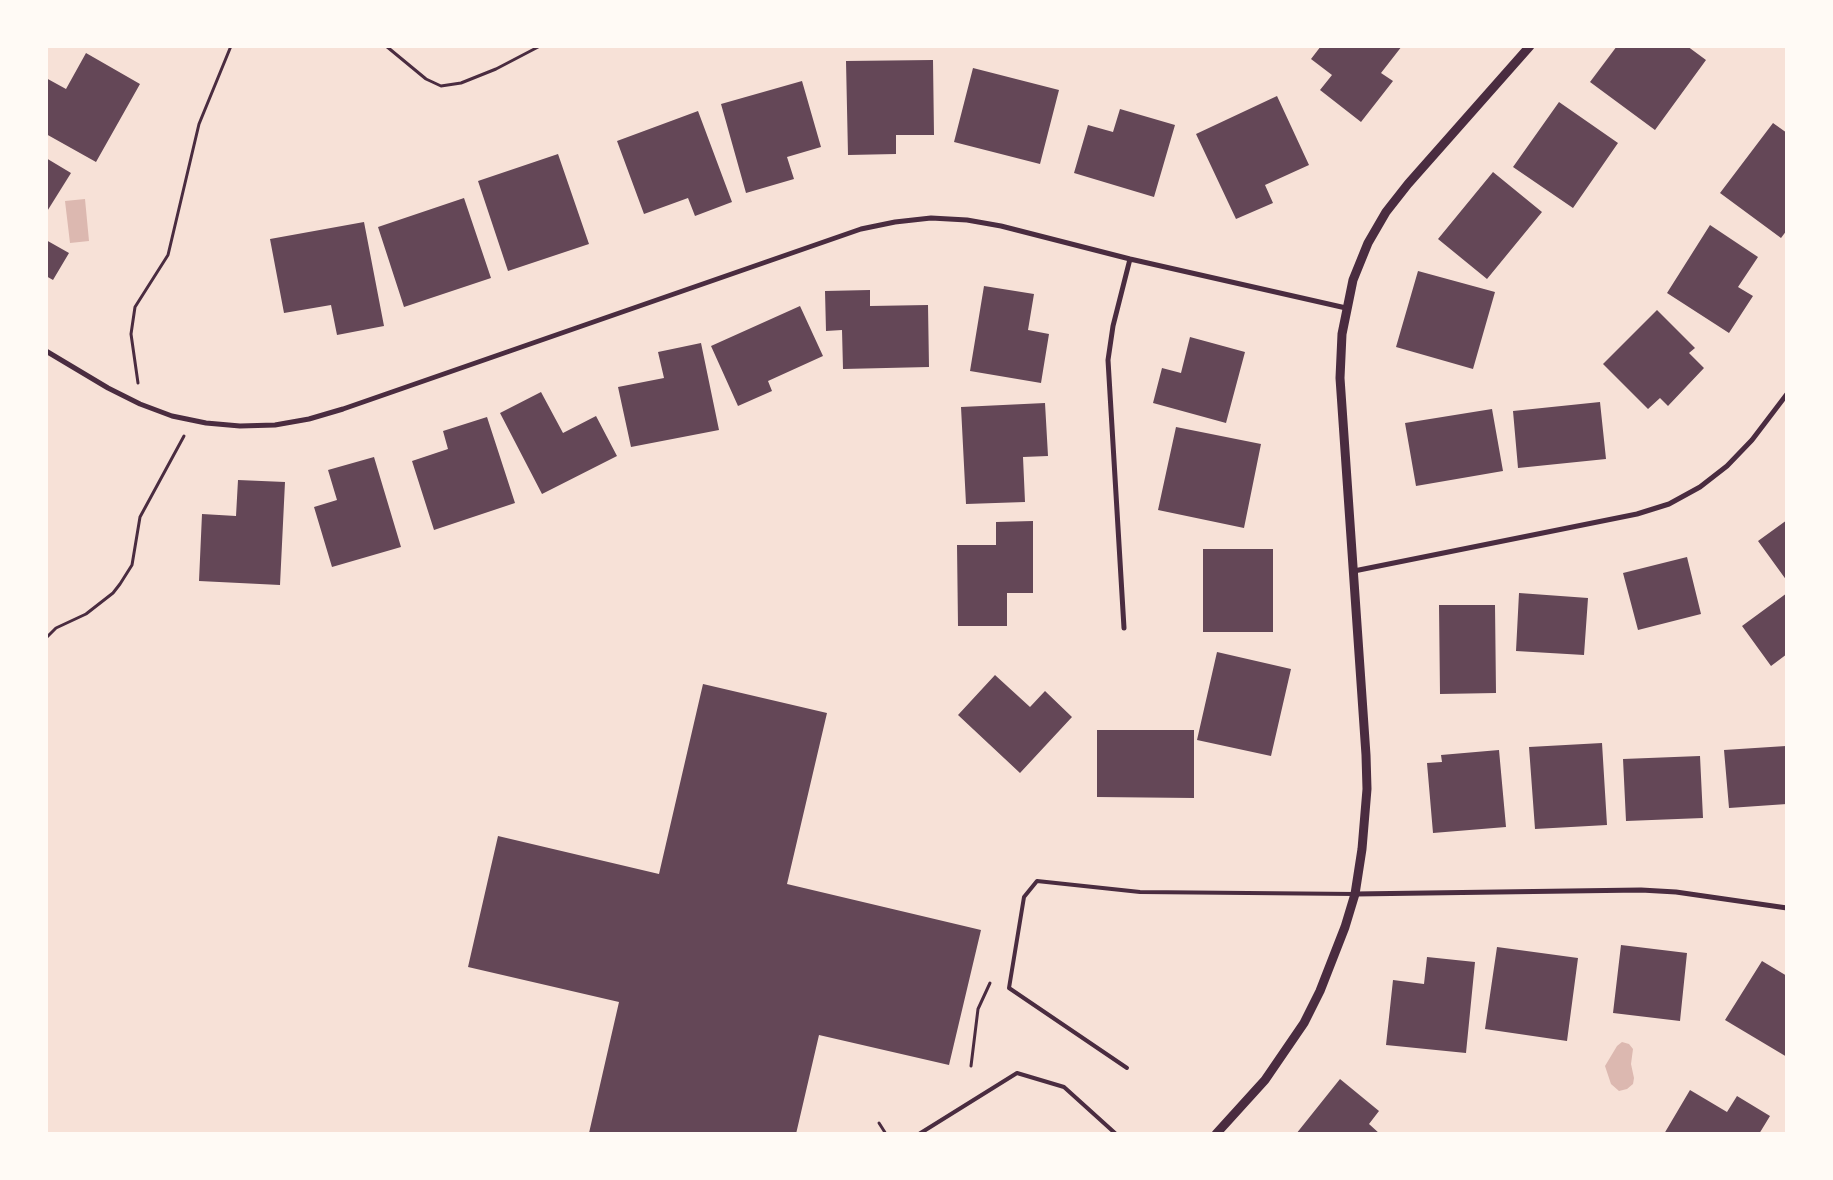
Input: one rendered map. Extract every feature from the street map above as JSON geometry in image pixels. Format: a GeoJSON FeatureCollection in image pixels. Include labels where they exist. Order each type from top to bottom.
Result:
{"type":"FeatureCollection","features":[{"type":"Feature","properties":{"kind":"street"},"geometry":{"type":"LineString","coordinates":[[1216,1134],[1265,1080],[1304,1023],[1334,960],[1354,894],[1365,824],[1366,789],[1354,571],[1340,378],[1342,334],[1353,280],[1386,212],[1408,184],[1530,46]]}},
{"type":"Feature","properties":{"kind":"street"},"geometry":{"type":"LineString","coordinates":[[46,351],[140,404],[172,416],[240,426],[275,424],[309,419],[861,230],[895,222],[931,218],[966,220],[1001,226],[1130,259],[1346,308]]}},
{"type":"Feature","properties":{"kind":"street"},"geometry":{"type":"LineString","coordinates":[[1124,628],[1108,360],[1113,326],[1130,259]]}},
{"type":"Feature","properties":{"kind":"street"},"geometry":{"type":"LineString","coordinates":[[1354,571],[1637,514],[1669,504],[1700,487],[1727,466],[1752,440],[1787,394]]}},
{"type":"Feature","properties":{"kind":"street"},"geometry":{"type":"LineString","coordinates":[[1354,894],[1641,890],[1676,892],[1787,908]]}},
{"type":"Feature","properties":{"kind":"lane"},"geometry":{"type":"LineString","coordinates":[[1127,1068],[1009,988],[1024,898],[1037,881],[1140,892],[1354,894]]}},
{"type":"Feature","properties":{"kind":"lane"},"geometry":{"type":"LineString","coordinates":[[919,1134],[1017,1073],[1064,1087],[1116,1134]]}},
{"type":"Feature","properties":{"kind":"path"},"geometry":{"type":"LineString","coordinates":[[140,404],[132,334],[134,312],[140,297],[168,255],[199,124],[232,46]]}},
{"type":"Feature","properties":{"kind":"path"},"geometry":{"type":"LineString","coordinates":[[386,46],[426,79],[441,86],[461,83],[496,69],[540,46]]}},
{"type":"Feature","properties":{"kind":"path"},"geometry":{"type":"LineString","coordinates":[[46,638],[56,628],[86,614],[107,597],[132,565],[140,517],[183,441],[189,419]]}},
{"type":"Feature","properties":{"kind":"path"},"geometry":{"type":"LineString","coordinates":[[971,1066],[978,1009],[990,983]]}},
{"type":"Feature","properties":{"kind":"path"},"geometry":{"type":"LineString","coordinates":[[879,1123],[886,1134]]}},
{"type":"Feature","properties":{"kind":"shaded area"},"geometry":{"type":"Polygon","coordinates":[[[85,199],[89,241],[70,243],[65,201],[85,199]]]}},
{"type":"Feature","properties":{"kind":"shaded area"},"geometry":{"type":"Polygon","coordinates":[[[1622,1042],[1629,1044],[1633,1049],[1631,1064],[1634,1078],[1633,1084],[1627,1089],[1619,1091],[1611,1084],[1605,1066],[1617,1046],[1622,1042]]]}},
{"type":"Feature","properties":{"kind":"building"},"geometry":{"type":"Polygon","coordinates":[[[1321,46],[1402,46],[1381,73],[1393,81],[1361,122],[1320,90],[1332,75],[1311,59],[1321,46]]]}},
{"type":"Feature","properties":{"kind":"building"},"geometry":{"type":"Polygon","coordinates":[[[1617,46],[1687,46],[1706,60],[1655,130],[1590,82],[1617,46]]]}},
{"type":"Feature","properties":{"kind":"building"},"geometry":{"type":"Polygon","coordinates":[[[86,53],[140,84],[96,162],[46,134],[46,78],[66,89],[86,53]]]}},
{"type":"Feature","properties":{"kind":"building"},"geometry":{"type":"Polygon","coordinates":[[[933,60],[934,135],[896,135],[896,154],[848,155],[846,61],[933,60]]]}},
{"type":"Feature","properties":{"kind":"building"},"geometry":{"type":"Polygon","coordinates":[[[973,68],[1059,90],[1040,164],[954,142],[973,68]]]}},
{"type":"Feature","properties":{"kind":"building"},"geometry":{"type":"Polygon","coordinates":[[[802,81],[821,147],[787,157],[794,179],[746,193],[721,104],[802,81]]]}},
{"type":"Feature","properties":{"kind":"building"},"geometry":{"type":"Polygon","coordinates":[[[1277,96],[1309,165],[1265,185],[1273,203],[1236,219],[1196,134],[1277,96]]]}},
{"type":"Feature","properties":{"kind":"building"},"geometry":{"type":"Polygon","coordinates":[[[1559,102],[1618,143],[1573,208],[1513,167],[1559,102]]]}},
{"type":"Feature","properties":{"kind":"building"},"geometry":{"type":"Polygon","coordinates":[[[1120,109],[1175,125],[1154,197],[1074,173],[1088,125],[1113,132],[1120,109]]]}},
{"type":"Feature","properties":{"kind":"building"},"geometry":{"type":"Polygon","coordinates":[[[698,111],[732,202],[695,216],[688,198],[644,214],[617,141],[698,111]]]}},
{"type":"Feature","properties":{"kind":"building"},"geometry":{"type":"Polygon","coordinates":[[[1773,123],[1787,133],[1787,230],[1781,238],[1720,193],[1773,123]]]}},
{"type":"Feature","properties":{"kind":"building"},"geometry":{"type":"Polygon","coordinates":[[[558,154],[589,244],[508,271],[478,181],[558,154]]]}},
{"type":"Feature","properties":{"kind":"building"},"geometry":{"type":"Polygon","coordinates":[[[46,158],[71,173],[46,213],[46,158]]]}},
{"type":"Feature","properties":{"kind":"building"},"geometry":{"type":"Polygon","coordinates":[[[1493,172],[1542,212],[1487,279],[1438,239],[1493,172]]]}},
{"type":"Feature","properties":{"kind":"building"},"geometry":{"type":"Polygon","coordinates":[[[464,198],[491,278],[404,307],[378,227],[464,198]]]}},
{"type":"Feature","properties":{"kind":"building"},"geometry":{"type":"Polygon","coordinates":[[[364,222],[384,326],[337,335],[331,305],[284,313],[270,239],[364,222]]]}},
{"type":"Feature","properties":{"kind":"building"},"geometry":{"type":"Polygon","coordinates":[[[1710,225],[1758,257],[1738,287],[1753,296],[1729,333],[1667,293],[1710,225]]]}},
{"type":"Feature","properties":{"kind":"building"},"geometry":{"type":"Polygon","coordinates":[[[46,240],[69,253],[53,280],[46,276],[46,240]]]}},
{"type":"Feature","properties":{"kind":"building"},"geometry":{"type":"Polygon","coordinates":[[[1418,271],[1495,292],[1473,369],[1396,347],[1418,271]]]}},
{"type":"Feature","properties":{"kind":"building"},"geometry":{"type":"Polygon","coordinates":[[[984,286],[1034,294],[1028,330],[1049,334],[1041,383],[970,371],[984,286]]]}},
{"type":"Feature","properties":{"kind":"building"},"geometry":{"type":"Polygon","coordinates":[[[870,290],[870,306],[928,305],[929,367],[843,369],[842,330],[826,331],[825,291],[870,290]]]}},
{"type":"Feature","properties":{"kind":"building"},"geometry":{"type":"Polygon","coordinates":[[[800,306],[823,356],[768,381],[772,391],[738,406],[711,346],[800,306]]]}},
{"type":"Feature","properties":{"kind":"building"},"geometry":{"type":"Polygon","coordinates":[[[1657,310],[1695,348],[1689,353],[1704,368],[1668,406],[1660,398],[1648,409],[1603,364],[1657,310]]]}},
{"type":"Feature","properties":{"kind":"building"},"geometry":{"type":"Polygon","coordinates":[[[1190,337],[1245,352],[1226,423],[1153,403],[1162,368],[1181,373],[1190,337]]]}},
{"type":"Feature","properties":{"kind":"building"},"geometry":{"type":"Polygon","coordinates":[[[701,343],[719,430],[631,447],[618,387],[664,378],[658,352],[701,343]]]}},
{"type":"Feature","properties":{"kind":"building"},"geometry":{"type":"Polygon","coordinates":[[[541,392],[563,433],[596,416],[617,456],[542,494],[500,413],[541,392]]]}},
{"type":"Feature","properties":{"kind":"building"},"geometry":{"type":"Polygon","coordinates":[[[1600,402],[1606,459],[1518,468],[1513,411],[1600,402]]]}},
{"type":"Feature","properties":{"kind":"building"},"geometry":{"type":"Polygon","coordinates":[[[1045,403],[1048,456],[1023,457],[1025,502],[966,504],[961,407],[1045,403]]]}},
{"type":"Feature","properties":{"kind":"building"},"geometry":{"type":"Polygon","coordinates":[[[1492,409],[1503,471],[1416,486],[1405,423],[1492,409]]]}},
{"type":"Feature","properties":{"kind":"building"},"geometry":{"type":"Polygon","coordinates":[[[487,417],[515,503],[434,530],[412,461],[448,449],[443,431],[487,417]]]}},
{"type":"Feature","properties":{"kind":"building"},"geometry":{"type":"Polygon","coordinates":[[[1176,427],[1261,444],[1244,528],[1158,510],[1176,427]]]}},
{"type":"Feature","properties":{"kind":"building"},"geometry":{"type":"Polygon","coordinates":[[[374,457],[401,547],[332,567],[314,507],[337,500],[328,470],[374,457]]]}},
{"type":"Feature","properties":{"kind":"building"},"geometry":{"type":"Polygon","coordinates":[[[238,480],[285,482],[280,585],[199,581],[202,514],[236,516],[238,480]]]}},
{"type":"Feature","properties":{"kind":"building"},"geometry":{"type":"Polygon","coordinates":[[[1787,520],[1787,581],[1758,541],[1787,520]]]}},
{"type":"Feature","properties":{"kind":"building"},"geometry":{"type":"Polygon","coordinates":[[[1033,521],[1033,593],[1007,593],[1007,626],[958,626],[957,545],[996,545],[996,522],[1033,521]]]}},
{"type":"Feature","properties":{"kind":"building"},"geometry":{"type":"Polygon","coordinates":[[[1203,549],[1273,549],[1273,632],[1203,632],[1203,549]]]}},
{"type":"Feature","properties":{"kind":"building"},"geometry":{"type":"Polygon","coordinates":[[[1687,557],[1701,614],[1638,630],[1623,573],[1687,557]]]}},
{"type":"Feature","properties":{"kind":"building"},"geometry":{"type":"Polygon","coordinates":[[[1519,593],[1588,598],[1584,655],[1516,651],[1519,593]]]}},
{"type":"Feature","properties":{"kind":"building"},"geometry":{"type":"Polygon","coordinates":[[[1787,593],[1787,654],[1771,666],[1742,626],[1787,593]]]}},
{"type":"Feature","properties":{"kind":"building"},"geometry":{"type":"Polygon","coordinates":[[[1439,605],[1495,605],[1496,693],[1440,694],[1439,605]]]}},
{"type":"Feature","properties":{"kind":"building"},"geometry":{"type":"Polygon","coordinates":[[[1217,652],[1291,669],[1271,756],[1197,740],[1217,652]]]}},
{"type":"Feature","properties":{"kind":"building"},"geometry":{"type":"Polygon","coordinates":[[[995,675],[1030,707],[1045,691],[1072,717],[1020,773],[958,715],[995,675]]]}},
{"type":"Feature","properties":{"kind":"building"},"geometry":{"type":"Polygon","coordinates":[[[703,684],[827,713],[787,884],[981,930],[949,1065],[819,1035],[796,1134],[589,1133],[619,1002],[468,967],[498,836],[659,874],[703,684]]]}},
{"type":"Feature","properties":{"kind":"building"},"geometry":{"type":"Polygon","coordinates":[[[1097,730],[1194,730],[1194,798],[1097,797],[1097,730]]]}},
{"type":"Feature","properties":{"kind":"building"},"geometry":{"type":"Polygon","coordinates":[[[1602,743],[1607,825],[1535,829],[1529,747],[1602,743]]]}},
{"type":"Feature","properties":{"kind":"building"},"geometry":{"type":"Polygon","coordinates":[[[1786,746],[1787,804],[1729,808],[1724,750],[1786,746]]]}},
{"type":"Feature","properties":{"kind":"building"},"geometry":{"type":"Polygon","coordinates":[[[1499,750],[1506,827],[1433,833],[1427,763],[1442,762],[1441,755],[1499,750]]]}},
{"type":"Feature","properties":{"kind":"building"},"geometry":{"type":"Polygon","coordinates":[[[1700,756],[1703,818],[1626,821],[1623,759],[1700,756]]]}},
{"type":"Feature","properties":{"kind":"building"},"geometry":{"type":"Polygon","coordinates":[[[1621,945],[1687,953],[1680,1021],[1613,1013],[1621,945]]]}},
{"type":"Feature","properties":{"kind":"building"},"geometry":{"type":"Polygon","coordinates":[[[1497,947],[1578,958],[1567,1041],[1485,1029],[1497,947]]]}},
{"type":"Feature","properties":{"kind":"building"},"geometry":{"type":"Polygon","coordinates":[[[1427,957],[1475,962],[1466,1053],[1386,1045],[1393,980],[1424,984],[1427,957]]]}},
{"type":"Feature","properties":{"kind":"building"},"geometry":{"type":"Polygon","coordinates":[[[1762,961],[1787,976],[1787,1057],[1725,1020],[1762,961]]]}},
{"type":"Feature","properties":{"kind":"building"},"geometry":{"type":"Polygon","coordinates":[[[1340,1079],[1379,1111],[1369,1124],[1380,1134],[1296,1134],[1340,1079]]]}},
{"type":"Feature","properties":{"kind":"building"},"geometry":{"type":"Polygon","coordinates":[[[1690,1090],[1727,1112],[1737,1096],[1770,1116],[1759,1134],[1664,1134],[1690,1090]]]}}]}
